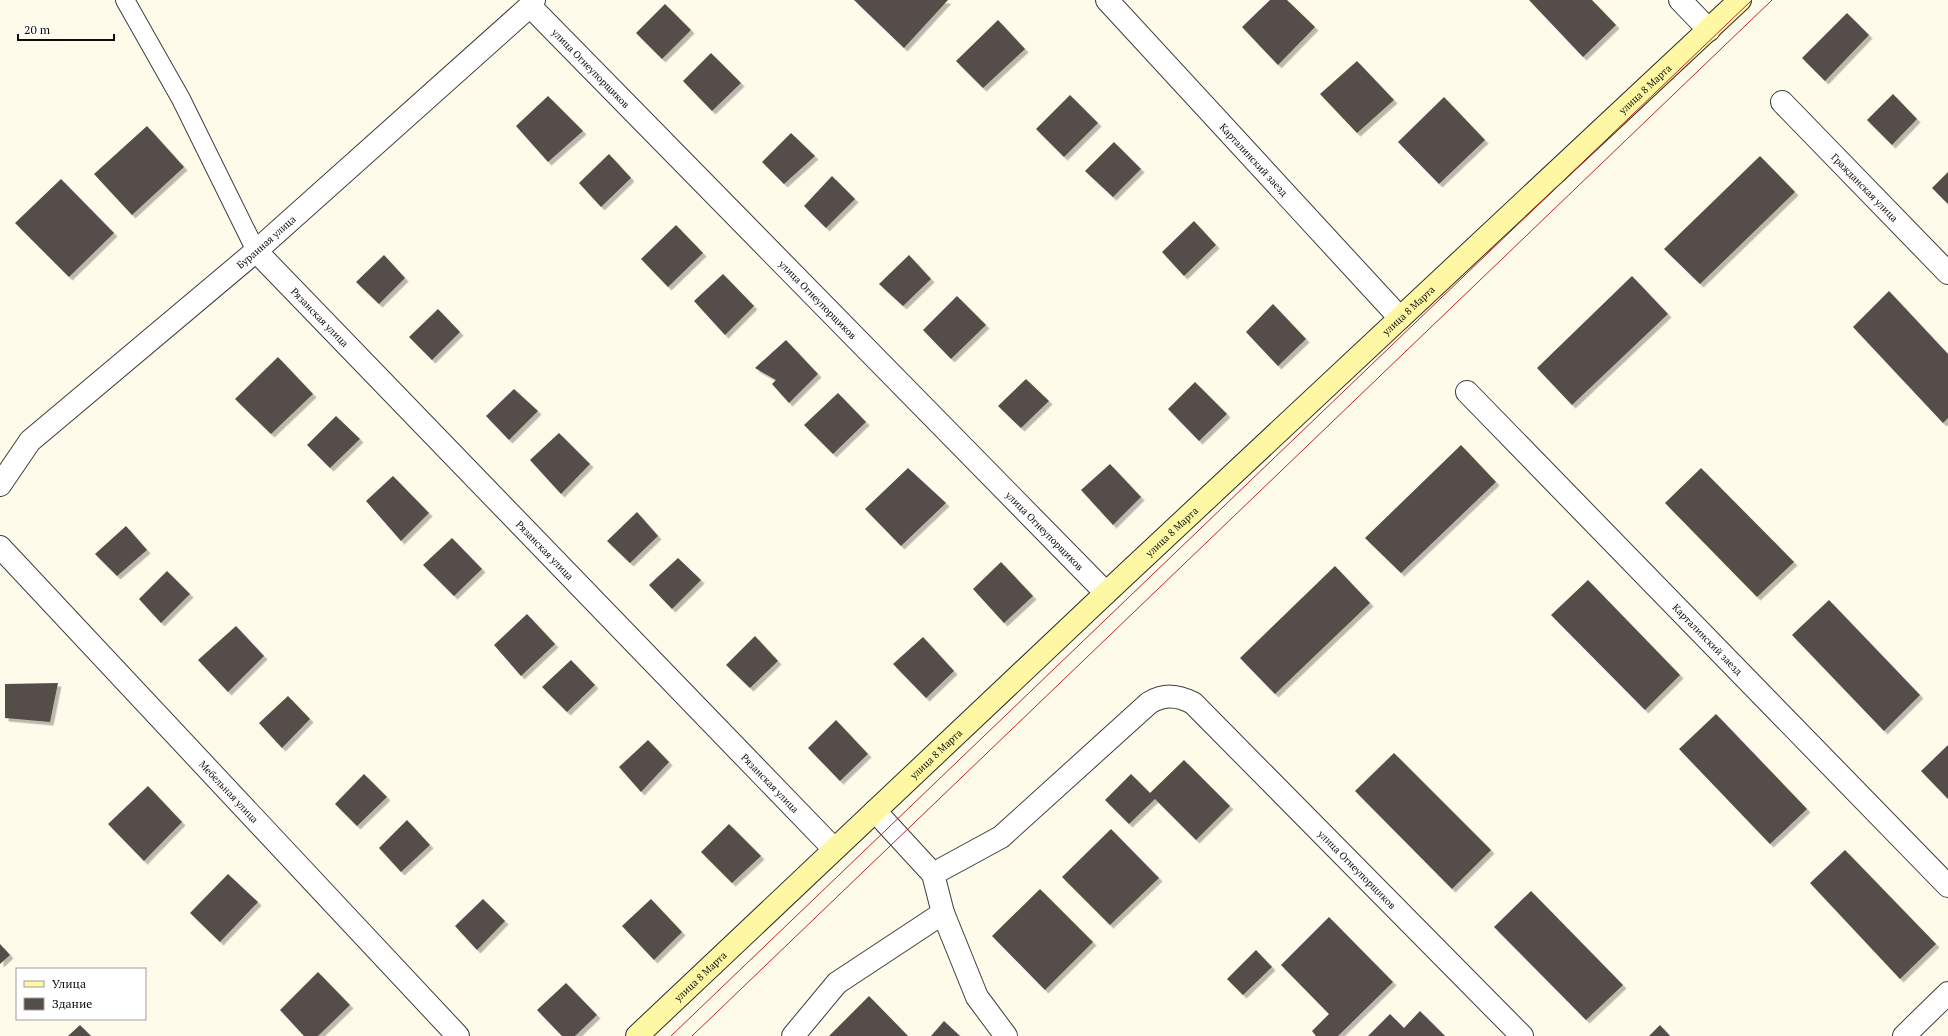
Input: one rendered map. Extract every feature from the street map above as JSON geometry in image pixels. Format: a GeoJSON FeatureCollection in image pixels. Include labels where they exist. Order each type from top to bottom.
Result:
{"type":"FeatureCollection","features":[{"type":"Feature","properties":{"kind":"street","name":"Карталинский заезд"},"geometry":{"type":"LineString","coordinates":[[1107,0],[1400,318]]}},
{"type":"Feature","properties":{"kind":"street"},"geometry":{"type":"LineString","coordinates":[[1680,0],[1709,30]]}},
{"type":"Feature","properties":{"kind":"street","name":"улица 8 Марта"},"geometry":{"type":"LineString","coordinates":[[637,1036],[1106,593],[1740,0]]}},
{"type":"Feature","properties":{"kind":"street","name":"Буранная улица"},"geometry":{"type":"LineString","coordinates":[[0,485],[30,441],[256,251],[532,3]]}},
{"type":"Feature","properties":{"kind":"street","name":"улица Огнеупорщиков"},"geometry":{"type":"LineString","coordinates":[[532,3],[1106,593]]}},
{"type":"Feature","properties":{"kind":"street","name":"Гражданская улица"},"geometry":{"type":"LineString","coordinates":[[1782,102],[1948,273]]}},
{"type":"Feature","properties":{"kind":"street","name":"Рязанская улица"},"geometry":{"type":"LineString","coordinates":[[256,251],[834,849]]}},
{"type":"Feature","properties":{"kind":"street","name":"Карталинский заезд"},"geometry":{"type":"LineString","coordinates":[[1467,392],[1948,886]]}},
{"type":"Feature","properties":{"kind":"street","name":"Мебельная улица"},"geometry":{"type":"LineString","coordinates":[[0,547],[458,1036]]}},
{"type":"Feature","properties":{"kind":"street","name":"улица Огнеупорщиков"},"geometry":{"type":"LineString","coordinates":[[933,874],[1001,837],[1148,703],[1158,697],[1182,697],[1193,703],[1522,1036]]}},
{"type":"Feature","properties":{"kind":"street"},"geometry":{"type":"LineString","coordinates":[[875,811],[933,874],[943,913],[977,997],[1006,1036]]}},
{"type":"Feature","properties":{"kind":"street"},"geometry":{"type":"LineString","coordinates":[[793,1036],[837,983],[943,913]]}},
{"type":"Feature","properties":{"kind":"street"},"geometry":{"type":"LineString","coordinates":[[1904,1036],[1948,993]]}},
{"type":"Feature","properties":{"kind":"lane"},"geometry":{"type":"LineString","coordinates":[[125,0],[181,99],[256,251]]}},
{"type":"Feature","properties":{"kind":"building"},"geometry":{"type":"Polygon","coordinates":[[[854,0],[948,0],[904,48],[854,0]]]}},
{"type":"Feature","properties":{"kind":"building"},"geometry":{"type":"Polygon","coordinates":[[[1270,0],[1287,0],[1315,27],[1278,65],[1242,27],[1270,0]]]}},
{"type":"Feature","properties":{"kind":"building"},"geometry":{"type":"Polygon","coordinates":[[[1529,0],[1592,0],[1616,25],[1583,57],[1529,0]]]}},
{"type":"Feature","properties":{"kind":"building"},"geometry":{"type":"Polygon","coordinates":[[[665,4],[691,30],[662,59],[636,33],[665,4]]]}},
{"type":"Feature","properties":{"kind":"building"},"geometry":{"type":"Polygon","coordinates":[[[1847,13],[1869,35],[1825,81],[1802,58],[1847,13]]]}},
{"type":"Feature","properties":{"kind":"building"},"geometry":{"type":"Polygon","coordinates":[[[998,20],[1025,49],[983,88],[956,61],[998,20]]]}},
{"type":"Feature","properties":{"kind":"building"},"geometry":{"type":"Polygon","coordinates":[[[711,53],[741,83],[712,111],[683,81],[711,53]]]}},
{"type":"Feature","properties":{"kind":"building"},"geometry":{"type":"Polygon","coordinates":[[[1357,61],[1394,100],[1357,133],[1320,94],[1357,61]]]}},
{"type":"Feature","properties":{"kind":"building"},"geometry":{"type":"Polygon","coordinates":[[[1893,94],[1917,119],[1892,145],[1867,120],[1893,94]]]}},
{"type":"Feature","properties":{"kind":"building"},"geometry":{"type":"Polygon","coordinates":[[[1070,95],[1098,123],[1064,157],[1036,129],[1070,95]]]}},
{"type":"Feature","properties":{"kind":"building"},"geometry":{"type":"Polygon","coordinates":[[[548,96],[583,131],[548,162],[516,126],[548,96]]]}},
{"type":"Feature","properties":{"kind":"building"},"geometry":{"type":"Polygon","coordinates":[[[1444,97],[1485,140],[1439,184],[1398,142],[1444,97]]]}},
{"type":"Feature","properties":{"kind":"building"},"geometry":{"type":"Polygon","coordinates":[[[147,126],[184,167],[132,215],[94,174],[147,126]]]}},
{"type":"Feature","properties":{"kind":"building"},"geometry":{"type":"Polygon","coordinates":[[[791,133],[815,156],[784,184],[762,162],[791,133]]]}},
{"type":"Feature","properties":{"kind":"building"},"geometry":{"type":"Polygon","coordinates":[[[1114,142],[1141,169],[1113,197],[1085,171],[1114,142]]]}},
{"type":"Feature","properties":{"kind":"building"},"geometry":{"type":"Polygon","coordinates":[[[609,154],[631,178],[601,207],[579,183],[609,154]]]}},
{"type":"Feature","properties":{"kind":"building"},"geometry":{"type":"Polygon","coordinates":[[[1760,156],[1795,192],[1700,284],[1664,249],[1760,156]]]}},
{"type":"Feature","properties":{"kind":"building"},"geometry":{"type":"Polygon","coordinates":[[[1948,172],[1948,204],[1932,188],[1948,172]]]}},
{"type":"Feature","properties":{"kind":"building"},"geometry":{"type":"Polygon","coordinates":[[[832,176],[855,199],[826,228],[804,206],[832,176]]]}},
{"type":"Feature","properties":{"kind":"building"},"geometry":{"type":"Polygon","coordinates":[[[61,179],[114,233],[69,277],[15,223],[61,179]]]}},
{"type":"Feature","properties":{"kind":"building"},"geometry":{"type":"Polygon","coordinates":[[[1194,221],[1216,245],[1184,276],[1162,252],[1194,221]]]}},
{"type":"Feature","properties":{"kind":"building"},"geometry":{"type":"Polygon","coordinates":[[[676,225],[703,253],[668,287],[641,259],[676,225]]]}},
{"type":"Feature","properties":{"kind":"building"},"geometry":{"type":"Polygon","coordinates":[[[384,255],[405,278],[379,304],[356,282],[384,255]]]}},
{"type":"Feature","properties":{"kind":"building"},"geometry":{"type":"Polygon","coordinates":[[[909,255],[931,279],[903,306],[879,284],[909,255]]]}},
{"type":"Feature","properties":{"kind":"building"},"geometry":{"type":"Polygon","coordinates":[[[723,274],[754,306],[725,335],[694,301],[723,274]]]}},
{"type":"Feature","properties":{"kind":"building"},"geometry":{"type":"Polygon","coordinates":[[[1632,276],[1668,314],[1572,405],[1537,368],[1632,276]]]}},
{"type":"Feature","properties":{"kind":"building"},"geometry":{"type":"Polygon","coordinates":[[[1889,291],[1948,354],[1948,418],[1943,423],[1853,327],[1889,291]]]}},
{"type":"Feature","properties":{"kind":"building"},"geometry":{"type":"Polygon","coordinates":[[[957,296],[986,325],[951,359],[923,330],[957,296]]]}},
{"type":"Feature","properties":{"kind":"building"},"geometry":{"type":"Polygon","coordinates":[[[1273,304],[1306,339],[1278,366],[1246,332],[1273,304]]]}},
{"type":"Feature","properties":{"kind":"building"},"geometry":{"type":"Polygon","coordinates":[[[438,309],[460,332],[432,360],[409,337],[438,309]]]}},
{"type":"Feature","properties":{"kind":"building"},"geometry":{"type":"Polygon","coordinates":[[[786,340],[818,374],[789,403],[772,384],[776,380],[755,368],[786,340]]]}},
{"type":"Feature","properties":{"kind":"building"},"geometry":{"type":"Polygon","coordinates":[[[278,357],[313,394],[271,434],[235,399],[278,357]]]}},
{"type":"Feature","properties":{"kind":"building"},"geometry":{"type":"Polygon","coordinates":[[[1026,379],[1049,401],[1021,428],[998,406],[1026,379]]]}},
{"type":"Feature","properties":{"kind":"building"},"geometry":{"type":"Polygon","coordinates":[[[1195,382],[1227,414],[1199,441],[1168,409],[1195,382]]]}},
{"type":"Feature","properties":{"kind":"building"},"geometry":{"type":"Polygon","coordinates":[[[514,389],[538,411],[509,440],[486,416],[514,389]]]}},
{"type":"Feature","properties":{"kind":"building"},"geometry":{"type":"Polygon","coordinates":[[[838,393],[866,422],[833,454],[804,425],[838,393]]]}},
{"type":"Feature","properties":{"kind":"building"},"geometry":{"type":"Polygon","coordinates":[[[336,416],[360,439],[330,468],[307,445],[336,416]]]}},
{"type":"Feature","properties":{"kind":"building"},"geometry":{"type":"Polygon","coordinates":[[[559,433],[590,464],[561,494],[530,460],[559,433]]]}},
{"type":"Feature","properties":{"kind":"building"},"geometry":{"type":"Polygon","coordinates":[[[1461,445],[1496,482],[1401,573],[1365,538],[1461,445]]]}},
{"type":"Feature","properties":{"kind":"building"},"geometry":{"type":"Polygon","coordinates":[[[1110,464],[1141,497],[1113,525],[1081,490],[1110,464]]]}},
{"type":"Feature","properties":{"kind":"building"},"geometry":{"type":"Polygon","coordinates":[[[908,468],[946,503],[901,546],[865,509],[908,468]]]}},
{"type":"Feature","properties":{"kind":"building"},"geometry":{"type":"Polygon","coordinates":[[[1701,468],[1794,562],[1757,597],[1665,503],[1701,468]]]}},
{"type":"Feature","properties":{"kind":"building"},"geometry":{"type":"Polygon","coordinates":[[[393,476],[429,513],[401,541],[366,501],[393,476]]]}},
{"type":"Feature","properties":{"kind":"building"},"geometry":{"type":"Polygon","coordinates":[[[637,512],[658,536],[630,563],[607,541],[637,512]]]}},
{"type":"Feature","properties":{"kind":"building"},"geometry":{"type":"Polygon","coordinates":[[[126,526],[147,550],[117,576],[95,554],[126,526]]]}},
{"type":"Feature","properties":{"kind":"building"},"geometry":{"type":"Polygon","coordinates":[[[452,538],[482,569],[454,596],[423,565],[452,538]]]}},
{"type":"Feature","properties":{"kind":"building"},"geometry":{"type":"Polygon","coordinates":[[[678,558],[701,580],[672,609],[649,585],[678,558]]]}},
{"type":"Feature","properties":{"kind":"building"},"geometry":{"type":"Polygon","coordinates":[[[1001,562],[1033,596],[1004,623],[973,589],[1001,562]]]}},
{"type":"Feature","properties":{"kind":"building"},"geometry":{"type":"Polygon","coordinates":[[[1335,566],[1370,603],[1275,694],[1240,658],[1335,566]]]}},
{"type":"Feature","properties":{"kind":"building"},"geometry":{"type":"Polygon","coordinates":[[[167,571],[190,594],[161,623],[139,599],[167,571]]]}},
{"type":"Feature","properties":{"kind":"building"},"geometry":{"type":"Polygon","coordinates":[[[1588,580],[1680,675],[1645,710],[1551,615],[1588,580]]]}},
{"type":"Feature","properties":{"kind":"building"},"geometry":{"type":"Polygon","coordinates":[[[1829,600],[1920,695],[1884,731],[1792,635],[1829,600]]]}},
{"type":"Feature","properties":{"kind":"building"},"geometry":{"type":"Polygon","coordinates":[[[527,614],[555,644],[521,676],[494,645],[527,614]]]}},
{"type":"Feature","properties":{"kind":"building"},"geometry":{"type":"Polygon","coordinates":[[[236,626],[264,656],[228,692],[198,660],[236,626]]]}},
{"type":"Feature","properties":{"kind":"building"},"geometry":{"type":"Polygon","coordinates":[[[755,636],[778,661],[750,688],[726,665],[755,636]]]}},
{"type":"Feature","properties":{"kind":"building"},"geometry":{"type":"Polygon","coordinates":[[[923,637],[954,671],[926,698],[893,664],[923,637]]]}},
{"type":"Feature","properties":{"kind":"building"},"geometry":{"type":"Polygon","coordinates":[[[571,660],[595,685],[567,712],[542,687],[571,660]]]}},
{"type":"Feature","properties":{"kind":"building"},"geometry":{"type":"Polygon","coordinates":[[[58,683],[50,722],[5,718],[5,684],[58,683]]]}},
{"type":"Feature","properties":{"kind":"building"},"geometry":{"type":"Polygon","coordinates":[[[288,696],[310,719],[282,748],[259,723],[288,696]]]}},
{"type":"Feature","properties":{"kind":"building"},"geometry":{"type":"Polygon","coordinates":[[[1716,714],[1807,809],[1770,844],[1679,749],[1716,714]]]}},
{"type":"Feature","properties":{"kind":"building"},"geometry":{"type":"Polygon","coordinates":[[[836,720],[868,754],[840,781],[808,748],[836,720]]]}},
{"type":"Feature","properties":{"kind":"building"},"geometry":{"type":"Polygon","coordinates":[[[648,740],[669,762],[641,792],[619,767],[648,740]]]}},
{"type":"Feature","properties":{"kind":"building"},"geometry":{"type":"Polygon","coordinates":[[[1948,745],[1948,799],[1921,771],[1948,745]]]}},
{"type":"Feature","properties":{"kind":"building"},"geometry":{"type":"Polygon","coordinates":[[[1394,753],[1491,850],[1452,889],[1355,791],[1394,753]]]}},
{"type":"Feature","properties":{"kind":"building"},"geometry":{"type":"Polygon","coordinates":[[[1184,760],[1230,806],[1196,840],[1155,799],[1129,824],[1105,800],[1131,774],[1150,793],[1184,760]]]}},
{"type":"Feature","properties":{"kind":"building"},"geometry":{"type":"Polygon","coordinates":[[[364,774],[387,797],[357,826],[335,804],[364,774]]]}},
{"type":"Feature","properties":{"kind":"building"},"geometry":{"type":"Polygon","coordinates":[[[148,786],[182,822],[144,861],[108,824],[148,786]]]}},
{"type":"Feature","properties":{"kind":"building"},"geometry":{"type":"Polygon","coordinates":[[[407,820],[430,845],[401,872],[379,848],[407,820]]]}},
{"type":"Feature","properties":{"kind":"building"},"geometry":{"type":"Polygon","coordinates":[[[729,824],[761,856],[732,883],[701,852],[729,824]]]}},
{"type":"Feature","properties":{"kind":"building"},"geometry":{"type":"Polygon","coordinates":[[[1111,829],[1159,878],[1110,925],[1062,877],[1111,829]]]}},
{"type":"Feature","properties":{"kind":"building"},"geometry":{"type":"Polygon","coordinates":[[[1845,850],[1936,944],[1900,979],[1810,883],[1845,850]]]}},
{"type":"Feature","properties":{"kind":"building"},"geometry":{"type":"Polygon","coordinates":[[[228,874],[258,902],[220,942],[190,913],[228,874]]]}},
{"type":"Feature","properties":{"kind":"building"},"geometry":{"type":"Polygon","coordinates":[[[1040,889],[1093,942],[1045,990],[992,936],[1040,889]]]}},
{"type":"Feature","properties":{"kind":"building"},"geometry":{"type":"Polygon","coordinates":[[[1531,891],[1623,985],[1586,1020],[1494,927],[1531,891]]]}},
{"type":"Feature","properties":{"kind":"building"},"geometry":{"type":"Polygon","coordinates":[[[483,899],[505,921],[477,950],[455,926],[483,899]]]}},
{"type":"Feature","properties":{"kind":"building"},"geometry":{"type":"Polygon","coordinates":[[[651,899],[682,932],[654,960],[622,926],[651,899]]]}},
{"type":"Feature","properties":{"kind":"building"},"geometry":{"type":"Polygon","coordinates":[[[1329,917],[1393,982],[1338,1036],[1316,1036],[1312,1031],[1329,1014],[1281,965],[1329,917]]]}},
{"type":"Feature","properties":{"kind":"building"},"geometry":{"type":"Polygon","coordinates":[[[0,944],[10,955],[0,964],[0,944]]]}},
{"type":"Feature","properties":{"kind":"building"},"geometry":{"type":"Polygon","coordinates":[[[1256,950],[1272,967],[1243,995],[1227,979],[1256,950]]]}},
{"type":"Feature","properties":{"kind":"building"},"geometry":{"type":"Polygon","coordinates":[[[318,972],[350,1005],[318,1036],[304,1036],[280,1010],[318,972]]]}},
{"type":"Feature","properties":{"kind":"building"},"geometry":{"type":"Polygon","coordinates":[[[566,983],[597,1015],[575,1036],[562,1036],[537,1010],[566,983]]]}},
{"type":"Feature","properties":{"kind":"building"},"geometry":{"type":"Polygon","coordinates":[[[869,996],[908,1036],[829,1036],[869,996]]]}},
{"type":"Feature","properties":{"kind":"building"},"geometry":{"type":"Polygon","coordinates":[[[1420,1011],[1445,1036],[1368,1036],[1390,1014],[1404,1028],[1420,1011]]]}},
{"type":"Feature","properties":{"kind":"building"},"geometry":{"type":"Polygon","coordinates":[[[944,1021],[960,1036],[931,1036],[944,1021]]]}},
{"type":"Feature","properties":{"kind":"building"},"geometry":{"type":"Polygon","coordinates":[[[80,1025],[91,1036],[68,1036],[80,1025]]]}},
{"type":"Feature","properties":{"kind":"building"},"geometry":{"type":"Polygon","coordinates":[[[1660,1025],[1670,1036],[1649,1036],[1660,1025]]]}},
{"type":"Feature","properties":{"kind":"tram line"},"geometry":{"type":"LineString","coordinates":[[671,1036],[1752,0]]}},
{"type":"Feature","properties":{"kind":"tram line"},"geometry":{"type":"LineString","coordinates":[[692,1036],[1772,0]]}}]}
